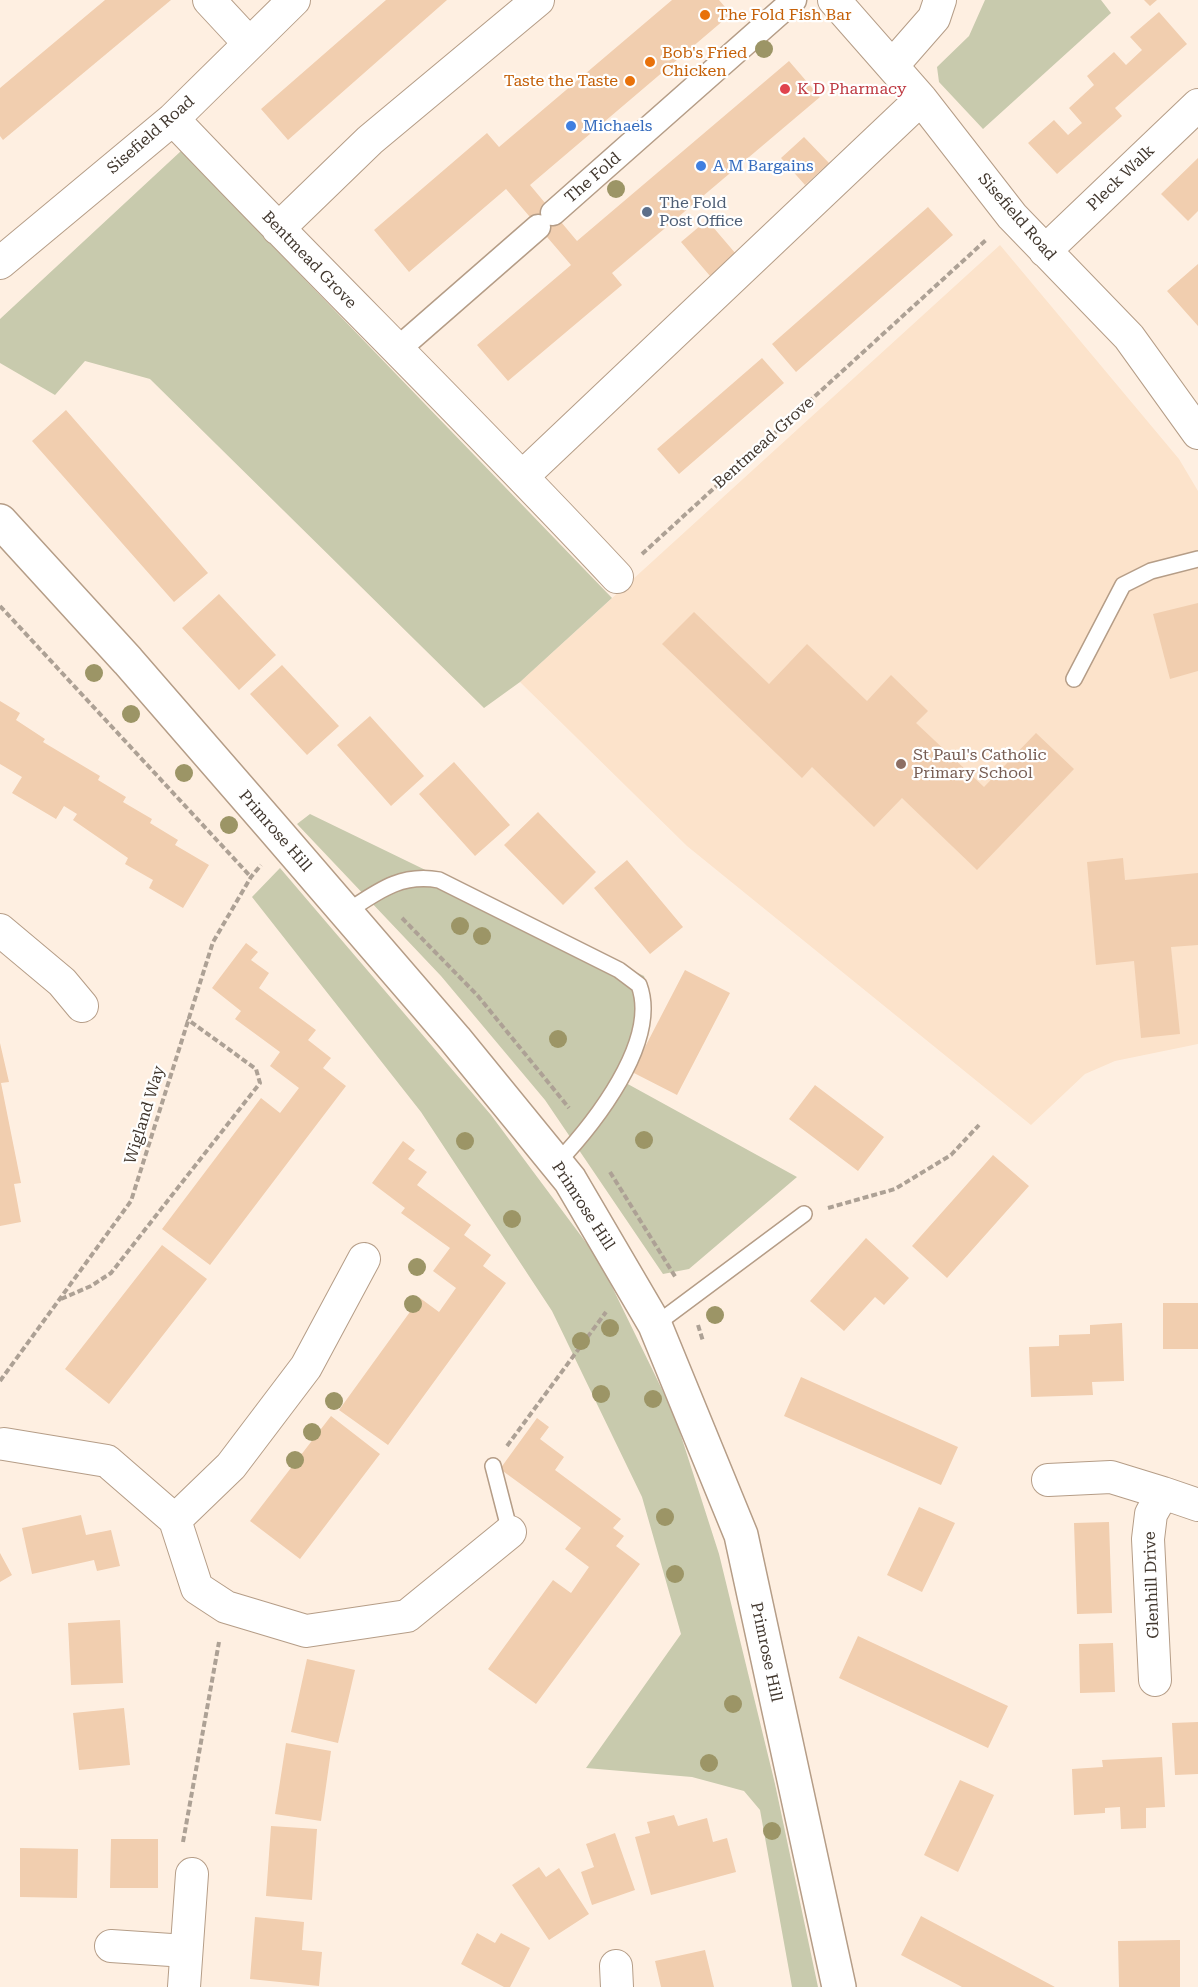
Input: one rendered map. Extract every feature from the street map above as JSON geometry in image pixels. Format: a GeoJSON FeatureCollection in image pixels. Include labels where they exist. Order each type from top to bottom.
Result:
{"type":"FeatureCollection","features":[{"type":"Feature","properties":{"kind":"street"},"geometry":{"type":"LineString","coordinates":[[209,0],[248,42]]}},
{"type":"Feature","properties":{"kind":"street","name":"Sisefield Road"},"geometry":{"type":"LineString","coordinates":[[4,251],[173,119],[248,42],[294,0]]}},
{"type":"Feature","properties":{"kind":"street"},"geometry":{"type":"LineString","coordinates":[[278,229],[370,140],[538,0]]}},
{"type":"Feature","properties":{"kind":"street","name":"The Fold"},"geometry":{"type":"LineString","coordinates":[[397,350],[794,0]]}},
{"type":"Feature","properties":{"kind":"street","name":"Sisefield Road"},"geometry":{"type":"LineString","coordinates":[[834,0],[921,99],[1012,216],[1129,337],[1198,433]]}},
{"type":"Feature","properties":{"kind":"street"},"geometry":{"type":"LineString","coordinates":[[892,66],[934,18],[940,0]]}},
{"type":"Feature","properties":{"kind":"street"},"geometry":{"type":"LineString","coordinates":[[523,476],[921,99]]}},
{"type":"Feature","properties":{"kind":"street","name":"Pleck Walk"},"geometry":{"type":"LineString","coordinates":[[1045,251],[1198,105]]}},
{"type":"Feature","properties":{"kind":"street","name":"Bentmead Grove"},"geometry":{"type":"LineString","coordinates":[[173,119],[278,229],[523,476],[617,577]]}},
{"type":"Feature","properties":{"kind":"street","name":"Primrose Hill"},"geometry":{"type":"LineString","coordinates":[[0,521],[128,661],[283,840],[455,1039],[570,1180],[655,1325],[741,1535],[839,1987]]}},
{"type":"Feature","properties":{"kind":"street"},"geometry":{"type":"LineString","coordinates":[[0,930],[62,982],[82,1006]]}},
{"type":"Feature","properties":{"kind":"street"},"geometry":{"type":"LineString","coordinates":[[175,1520],[231,1466],[306,1367],[364,1259]]}},
{"type":"Feature","properties":{"kind":"street"},"geometry":{"type":"LineString","coordinates":[[1,1442],[107,1461],[175,1520],[196,1588],[226,1607],[306,1631],[407,1616],[510,1532]]}},
{"type":"Feature","properties":{"kind":"street"},"geometry":{"type":"LineString","coordinates":[[1047,1480],[1111,1477],[1198,1506]]}},
{"type":"Feature","properties":{"kind":"street","name":"Glenhill Drive"},"geometry":{"type":"LineString","coordinates":[[1155,1680],[1148,1539],[1151,1514],[1163,1493]]}},
{"type":"Feature","properties":{"kind":"street"},"geometry":{"type":"LineString","coordinates":[[184,1987],[192,1874]]}},
{"type":"Feature","properties":{"kind":"street"},"geometry":{"type":"LineString","coordinates":[[111,1946],[186,1952]]}},
{"type":"Feature","properties":{"kind":"lane"},"geometry":{"type":"LineString","coordinates":[[1074,679],[1123,585],[1151,571],[1198,559]]}},
{"type":"Feature","properties":{"kind":"lane"},"geometry":{"type":"LineString","coordinates":[[345,913],[376,892],[398,882],[419,876],[439,880],[619,970],[639,985],[644,1008],[637,1043],[621,1076],[586,1133],[556,1164]]}},
{"type":"Feature","properties":{"kind":"lane"},"geometry":{"type":"LineString","coordinates":[[655,1325],[804,1214]]}},
{"type":"Feature","properties":{"kind":"lane"},"geometry":{"type":"LineString","coordinates":[[493,1466],[510,1532]]}},
{"type":"Feature","properties":{"kind":"path","name":"Bentmead Grove"},"geometry":{"type":"LineString","coordinates":[[617,577],[1012,216]]}},
{"type":"Feature","properties":{"kind":"path"},"geometry":{"type":"LineString","coordinates":[[0,606],[251,877]]}},
{"type":"Feature","properties":{"kind":"path","name":"Wigland Way"},"geometry":{"type":"LineString","coordinates":[[0,1381],[131,1201],[213,942],[251,877],[283,840]]}},
{"type":"Feature","properties":{"kind":"path"},"geometry":{"type":"LineString","coordinates":[[58,1300],[91,1286],[111,1273],[260,1083],[256,1069],[187,1019]]}},
{"type":"Feature","properties":{"kind":"path"},"geometry":{"type":"LineString","coordinates":[[804,1214],[895,1189],[951,1155],[979,1125]]}},
{"type":"Feature","properties":{"kind":"path"},"geometry":{"type":"LineString","coordinates":[[493,1466],[629,1280]]}},
{"type":"Feature","properties":{"kind":"path"},"geometry":{"type":"LineString","coordinates":[[192,1874],[183,1842],[226,1607]]}},
{"type":"Feature","properties":{"kind":"shaded area","name":"St Paul's Catholic Primary School"},"geometry":{"type":"Polygon","coordinates":[[[1000,245],[1179,459],[1198,491],[1198,1044],[1115,1061],[1085,1074],[1031,1125],[687,846],[520,682],[1000,245]]]}},
{"type":"Feature","properties":{"kind":"green space"},"geometry":{"type":"Polygon","coordinates":[[[985,0],[1101,0],[1111,13],[983,129],[939,82],[937,67],[969,36],[985,0]]]}},
{"type":"Feature","properties":{"kind":"green space"},"geometry":{"type":"Polygon","coordinates":[[[181,151],[612,598],[520,682],[484,708],[150,379],[85,361],[55,395],[0,363],[0,319],[181,151]]]}},
{"type":"Feature","properties":{"kind":"green space"},"geometry":{"type":"Polygon","coordinates":[[[310,814],[644,976],[650,997],[615,1077],[797,1177],[689,1269],[663,1274],[545,1100],[441,976],[297,824],[310,814]]]}},
{"type":"Feature","properties":{"kind":"green space"},"geometry":{"type":"Polygon","coordinates":[[[280,868],[491,1115],[599,1260],[674,1414],[719,1554],[775,1784],[818,1987],[792,1987],[760,1810],[744,1791],[692,1777],[586,1768],[681,1634],[642,1497],[552,1311],[421,1112],[252,897],[280,868]]]}},
{"type":"Feature","properties":{"kind":"building"},"geometry":{"type":"Polygon","coordinates":[[[105,0],[171,0],[3,140],[0,136],[0,88],[105,0]]]}},
{"type":"Feature","properties":{"kind":"building"},"geometry":{"type":"Polygon","coordinates":[[[386,0],[447,0],[288,140],[261,109],[386,0]]]}},
{"type":"Feature","properties":{"kind":"building"},"geometry":{"type":"Polygon","coordinates":[[[672,0],[719,0],[731,14],[530,185],[577,241],[789,61],[820,97],[612,273],[622,285],[508,381],[477,345],[571,265],[506,189],[409,272],[374,230],[487,133],[499,147],[672,0]]]}},
{"type":"Feature","properties":{"kind":"building"},"geometry":{"type":"Polygon","coordinates":[[[1144,0],[1157,0],[1150,6],[1144,0]]]}},
{"type":"Feature","properties":{"kind":"building"},"geometry":{"type":"Polygon","coordinates":[[[1159,12],[1187,44],[1115,108],[1122,116],[1057,174],[1028,143],[1054,120],[1068,135],[1082,123],[1069,108],[1094,85],[1087,76],[1114,52],[1126,65],[1142,50],[1130,37],[1159,12]]]}},
{"type":"Feature","properties":{"kind":"building"},"geometry":{"type":"Polygon","coordinates":[[[804,137],[829,163],[805,185],[781,158],[804,137]]]}},
{"type":"Feature","properties":{"kind":"building"},"geometry":{"type":"Polygon","coordinates":[[[1198,158],[1198,211],[1188,221],[1161,194],[1198,158]]]}},
{"type":"Feature","properties":{"kind":"building"},"geometry":{"type":"Polygon","coordinates":[[[928,207],[953,235],[796,372],[772,344],[928,207]]]}},
{"type":"Feature","properties":{"kind":"building"},"geometry":{"type":"Polygon","coordinates":[[[707,220],[736,254],[710,276],[681,242],[707,220]]]}},
{"type":"Feature","properties":{"kind":"building"},"geometry":{"type":"Polygon","coordinates":[[[1198,264],[1198,326],[1167,291],[1198,264]]]}},
{"type":"Feature","properties":{"kind":"building"},"geometry":{"type":"Polygon","coordinates":[[[762,358],[784,383],[679,474],[657,449],[762,358]]]}},
{"type":"Feature","properties":{"kind":"building"},"geometry":{"type":"Polygon","coordinates":[[[66,410],[208,573],[174,602],[32,441],[66,410]]]}},
{"type":"Feature","properties":{"kind":"building"},"geometry":{"type":"Polygon","coordinates":[[[219,594],[276,655],[239,690],[182,628],[219,594]]]}},
{"type":"Feature","properties":{"kind":"building"},"geometry":{"type":"Polygon","coordinates":[[[1198,603],[1198,671],[1170,679],[1153,614],[1198,603]]]}},
{"type":"Feature","properties":{"kind":"building"},"geometry":{"type":"Polygon","coordinates":[[[694,612],[769,684],[807,644],[867,701],[891,675],[928,711],[916,723],[984,787],[1036,733],[1074,769],[977,870],[902,798],[874,827],[812,767],[802,778],[662,644],[694,612]]]}},
{"type":"Feature","properties":{"kind":"building"},"geometry":{"type":"Polygon","coordinates":[[[282,665],[339,726],[307,755],[250,694],[282,665]]]}},
{"type":"Feature","properties":{"kind":"building"},"geometry":{"type":"Polygon","coordinates":[[[0,701],[20,713],[16,720],[45,739],[43,742],[100,776],[98,780],[126,797],[123,802],[152,819],[150,823],[178,840],[175,845],[209,865],[183,908],[149,888],[153,880],[125,864],[128,858],[73,820],[77,814],[64,806],[56,819],[12,793],[22,777],[0,764],[0,701]]]}},
{"type":"Feature","properties":{"kind":"building"},"geometry":{"type":"Polygon","coordinates":[[[370,716],[424,776],[391,806],[337,745],[370,716]]]}},
{"type":"Feature","properties":{"kind":"building"},"geometry":{"type":"Polygon","coordinates":[[[454,762],[510,825],[475,856],[419,794],[454,762]]]}},
{"type":"Feature","properties":{"kind":"building"},"geometry":{"type":"Polygon","coordinates":[[[538,812],[596,872],[563,905],[504,845],[538,812]]]}},
{"type":"Feature","properties":{"kind":"building"},"geometry":{"type":"Polygon","coordinates":[[[1123,858],[1125,880],[1198,873],[1198,945],[1171,947],[1180,1034],[1141,1038],[1134,961],[1096,965],[1087,862],[1123,858]]]}},
{"type":"Feature","properties":{"kind":"building"},"geometry":{"type":"Polygon","coordinates":[[[627,860],[683,927],[650,954],[594,888],[627,860]]]}},
{"type":"Feature","properties":{"kind":"building"},"geometry":{"type":"Polygon","coordinates":[[[246,943],[258,952],[251,960],[269,973],[259,988],[316,1030],[308,1040],[331,1058],[323,1068],[346,1086],[210,1265],[162,1229],[261,1098],[280,1113],[299,1088],[270,1066],[280,1052],[235,1019],[241,1011],[212,988],[246,943]]]}},
{"type":"Feature","properties":{"kind":"building"},"geometry":{"type":"Polygon","coordinates":[[[685,970],[730,993],[677,1095],[632,1072],[685,970]]]}},
{"type":"Feature","properties":{"kind":"building"},"geometry":{"type":"Polygon","coordinates":[[[0,1043],[9,1082],[1,1083],[21,1183],[14,1184],[21,1222],[0,1226],[0,1043]]]}},
{"type":"Feature","properties":{"kind":"building"},"geometry":{"type":"Polygon","coordinates":[[[815,1085],[884,1137],[858,1171],[789,1119],[815,1085]]]}},
{"type":"Feature","properties":{"kind":"building"},"geometry":{"type":"Polygon","coordinates":[[[403,1141],[415,1150],[408,1159],[427,1172],[417,1185],[471,1225],[464,1235],[491,1255],[483,1266],[506,1283],[388,1445],[339,1410],[420,1298],[439,1312],[456,1288],[433,1271],[450,1248],[401,1213],[405,1208],[372,1183],[403,1141]]]}},
{"type":"Feature","properties":{"kind":"building"},"geometry":{"type":"Polygon","coordinates":[[[993,1155],[1029,1186],[947,1278],[912,1246],[993,1155]]]}},
{"type":"Feature","properties":{"kind":"building"},"geometry":{"type":"Polygon","coordinates":[[[866,1238],[909,1278],[884,1305],[875,1297],[844,1331],[810,1301],[866,1238]]]}},
{"type":"Feature","properties":{"kind":"building"},"geometry":{"type":"Polygon","coordinates":[[[162,1245],[207,1279],[109,1404],[65,1369],[162,1245]]]}},
{"type":"Feature","properties":{"kind":"building"},"geometry":{"type":"Polygon","coordinates":[[[1163,1303],[1198,1303],[1198,1349],[1163,1349],[1163,1303]]]}},
{"type":"Feature","properties":{"kind":"building"},"geometry":{"type":"Polygon","coordinates":[[[1122,1323],[1124,1381],[1092,1382],[1093,1395],[1031,1397],[1029,1347],[1059,1346],[1059,1335],[1090,1334],[1090,1325],[1122,1323]]]}},
{"type":"Feature","properties":{"kind":"building"},"geometry":{"type":"Polygon","coordinates":[[[801,1377],[958,1447],[941,1485],[784,1416],[801,1377]]]}},
{"type":"Feature","properties":{"kind":"building"},"geometry":{"type":"Polygon","coordinates":[[[331,1416],[380,1454],[300,1559],[250,1521],[331,1416]]]}},
{"type":"Feature","properties":{"kind":"building"},"geometry":{"type":"Polygon","coordinates":[[[537,1418],[549,1427],[540,1439],[564,1457],[555,1470],[621,1519],[613,1528],[624,1536],[616,1546],[640,1564],[536,1704],[488,1669],[553,1580],[571,1593],[589,1567],[565,1549],[581,1528],[500,1469],[537,1418]]]}},
{"type":"Feature","properties":{"kind":"building"},"geometry":{"type":"Polygon","coordinates":[[[919,1507],[955,1523],[922,1592],[887,1575],[919,1507]]]}},
{"type":"Feature","properties":{"kind":"building"},"geometry":{"type":"Polygon","coordinates":[[[81,1515],[86,1535],[111,1530],[120,1566],[97,1571],[94,1560],[32,1574],[22,1528],[81,1515]]]}},
{"type":"Feature","properties":{"kind":"building"},"geometry":{"type":"Polygon","coordinates":[[[1109,1522],[1112,1613],[1077,1614],[1074,1523],[1109,1522]]]}},
{"type":"Feature","properties":{"kind":"building"},"geometry":{"type":"Polygon","coordinates":[[[0,1553],[12,1575],[0,1582],[0,1553]]]}},
{"type":"Feature","properties":{"kind":"building"},"geometry":{"type":"Polygon","coordinates":[[[120,1620],[123,1683],[71,1685],[68,1623],[120,1620]]]}},
{"type":"Feature","properties":{"kind":"building"},"geometry":{"type":"Polygon","coordinates":[[[858,1636],[1008,1706],[988,1748],[839,1678],[858,1636]]]}},
{"type":"Feature","properties":{"kind":"building"},"geometry":{"type":"Polygon","coordinates":[[[1113,1643],[1115,1692],[1080,1693],[1079,1644],[1113,1643]]]}},
{"type":"Feature","properties":{"kind":"building"},"geometry":{"type":"Polygon","coordinates":[[[307,1659],[355,1670],[338,1743],[291,1732],[307,1659]]]}},
{"type":"Feature","properties":{"kind":"building"},"geometry":{"type":"Polygon","coordinates":[[[124,1708],[130,1765],[79,1770],[73,1713],[124,1708]]]}},
{"type":"Feature","properties":{"kind":"building"},"geometry":{"type":"Polygon","coordinates":[[[1198,1722],[1198,1774],[1175,1775],[1172,1723],[1198,1722]]]}},
{"type":"Feature","properties":{"kind":"building"},"geometry":{"type":"Polygon","coordinates":[[[286,1743],[331,1751],[321,1821],[275,1814],[286,1743]]]}},
{"type":"Feature","properties":{"kind":"building"},"geometry":{"type":"Polygon","coordinates":[[[1162,1757],[1165,1807],[1146,1808],[1146,1828],[1121,1829],[1120,1807],[1105,1808],[1105,1813],[1074,1815],[1072,1769],[1103,1767],[1102,1760],[1162,1757]]]}},
{"type":"Feature","properties":{"kind":"building"},"geometry":{"type":"Polygon","coordinates":[[[960,1780],[994,1795],[958,1872],[924,1855],[960,1780]]]}},
{"type":"Feature","properties":{"kind":"building"},"geometry":{"type":"Polygon","coordinates":[[[674,1815],[678,1826],[707,1818],[713,1842],[727,1838],[736,1872],[651,1895],[635,1837],[650,1833],[647,1822],[674,1815]]]}},
{"type":"Feature","properties":{"kind":"building"},"geometry":{"type":"Polygon","coordinates":[[[271,1826],[317,1829],[312,1900],[266,1896],[271,1826]]]}},
{"type":"Feature","properties":{"kind":"building"},"geometry":{"type":"Polygon","coordinates":[[[615,1833],[635,1890],[592,1905],[581,1872],[594,1867],[586,1844],[615,1833]]]}},
{"type":"Feature","properties":{"kind":"building"},"geometry":{"type":"Polygon","coordinates":[[[111,1839],[158,1839],[158,1888],[110,1888],[111,1839]]]}},
{"type":"Feature","properties":{"kind":"building"},"geometry":{"type":"Polygon","coordinates":[[[20,1848],[78,1849],[77,1898],[20,1897],[20,1848]]]}},
{"type":"Feature","properties":{"kind":"building"},"geometry":{"type":"Polygon","coordinates":[[[539,1867],[546,1877],[559,1868],[589,1914],[549,1940],[512,1885],[539,1867]]]}},
{"type":"Feature","properties":{"kind":"building"},"geometry":{"type":"Polygon","coordinates":[[[921,1916],[1055,1987],[962,1987],[901,1955],[921,1916]]]}},
{"type":"Feature","properties":{"kind":"building"},"geometry":{"type":"Polygon","coordinates":[[[255,1917],[304,1922],[302,1950],[322,1952],[319,1986],[250,1979],[255,1917]]]}},
{"type":"Feature","properties":{"kind":"building"},"geometry":{"type":"Polygon","coordinates":[[[477,1933],[495,1943],[501,1933],[530,1948],[510,1987],[504,1987],[461,1964],[477,1933]]]}},
{"type":"Feature","properties":{"kind":"building"},"geometry":{"type":"Polygon","coordinates":[[[1180,1940],[1180,1987],[1119,1987],[1118,1941],[1180,1940]]]}},
{"type":"Feature","properties":{"kind":"building"},"geometry":{"type":"Polygon","coordinates":[[[705,1950],[714,1987],[661,1987],[655,1961],[705,1950]]]}},
{"type":"Feature","properties":{"kind":"place","name":"The Fold Fish Bar"},"geometry":{"type":"Point","coordinates":[705,15]}},
{"type":"Feature","properties":{"kind":"place","name":"Bob's Fried Chicken"},"geometry":{"type":"Point","coordinates":[650,62]}},
{"type":"Feature","properties":{"kind":"place","name":"Taste the Taste"},"geometry":{"type":"Point","coordinates":[630,81]}},
{"type":"Feature","properties":{"kind":"place","name":"K D Pharmacy"},"geometry":{"type":"Point","coordinates":[785,89]}},
{"type":"Feature","properties":{"kind":"place","name":"Michaels"},"geometry":{"type":"Point","coordinates":[571,126]}},
{"type":"Feature","properties":{"kind":"place","name":"A M Bargains"},"geometry":{"type":"Point","coordinates":[701,166]}},
{"type":"Feature","properties":{"kind":"place","name":"The Fold Post Office"},"geometry":{"type":"Point","coordinates":[647,212]}},
{"type":"Feature","properties":{"kind":"place","name":"St Paul's Catholic Primary School"},"geometry":{"type":"Point","coordinates":[901,764]}}]}
